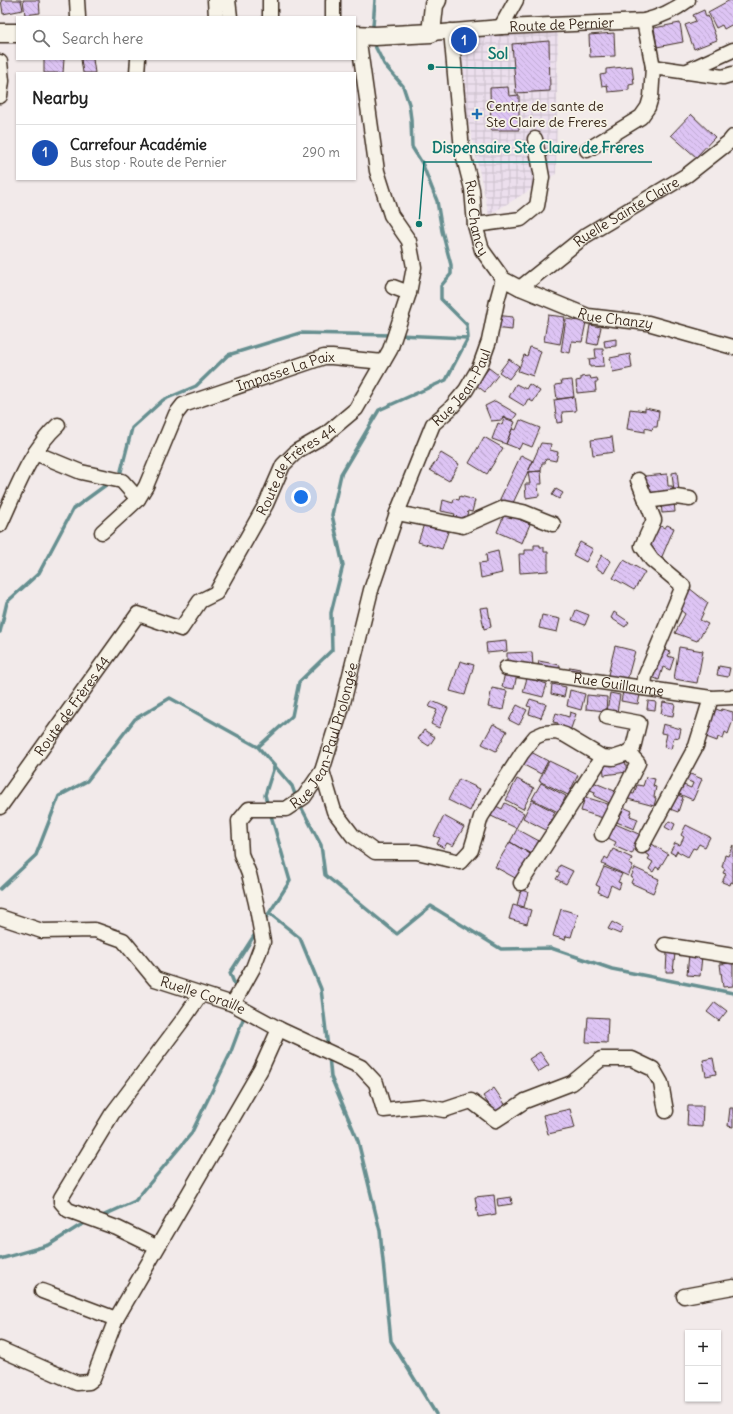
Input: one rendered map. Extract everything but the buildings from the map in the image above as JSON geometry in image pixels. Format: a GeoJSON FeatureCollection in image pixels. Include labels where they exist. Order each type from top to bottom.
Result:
{"type":"FeatureCollection","features":[{"type":"Feature","properties":{"kind":"main road"},"geometry":{"type":"LineString","coordinates":[[356,35],[376,36],[431,33],[433,10],[437,0]]}},
{"type":"Feature","properties":{"kind":"main road"},"geometry":{"type":"LineString","coordinates":[[0,33],[16,33]]}},
{"type":"Feature","properties":{"kind":"street"},"geometry":{"type":"LineString","coordinates":[[77,0],[78,16]]}},
{"type":"Feature","properties":{"kind":"street"},"geometry":{"type":"LineString","coordinates":[[215,0],[216,16]]}},
{"type":"Feature","properties":{"kind":"street"},"geometry":{"type":"LineString","coordinates":[[228,0],[230,16]]}},
{"type":"Feature","properties":{"kind":"street"},"geometry":{"type":"LineString","coordinates":[[270,0],[270,16]]}},
{"type":"Feature","properties":{"kind":"street"},"geometry":{"type":"LineString","coordinates":[[333,0],[333,16]]}},
{"type":"Feature","properties":{"kind":"street"},"geometry":{"type":"LineString","coordinates":[[500,27],[516,0]]}},
{"type":"Feature","properties":{"kind":"street","name":"Route de Pernier"},"geometry":{"type":"LineString","coordinates":[[431,33],[500,27],[644,21],[653,19],[678,8],[688,0]]}},
{"type":"Feature","properties":{"kind":"street"},"geometry":{"type":"LineString","coordinates":[[587,150],[641,117],[648,107],[651,97],[653,68],[644,21]]}},
{"type":"Feature","properties":{"kind":"street","name":"Rue Chancy"},"geometry":{"type":"LineString","coordinates":[[451,31],[462,150],[472,189],[475,225],[482,250],[503,279]]}},
{"type":"Feature","properties":{"kind":"street","name":"Route de Frères 44"},"geometry":{"type":"LineString","coordinates":[[0,807],[138,614],[182,629],[200,601],[216,593],[266,504],[283,465],[297,451],[325,435],[356,409],[390,350],[409,293],[414,267],[409,241],[391,215],[377,171],[356,35]]}},
{"type":"Feature","properties":{"kind":"street"},"geometry":{"type":"LineString","coordinates":[[685,72],[733,50]]}},
{"type":"Feature","properties":{"kind":"street"},"geometry":{"type":"LineString","coordinates":[[137,72],[138,60]]}},
{"type":"Feature","properties":{"kind":"street"},"geometry":{"type":"LineString","coordinates":[[0,62],[2,81],[0,96]]}},
{"type":"Feature","properties":{"kind":"street"},"geometry":{"type":"LineString","coordinates":[[653,68],[728,76],[733,88]]}},
{"type":"Feature","properties":{"kind":"street","name":"Ruelle Sainte Claire"},"geometry":{"type":"LineString","coordinates":[[520,288],[585,236],[687,175],[729,142],[733,137]]}},
{"type":"Feature","properties":{"kind":"street"},"geometry":{"type":"LineString","coordinates":[[475,225],[521,219],[537,206],[542,177],[536,140]]}},
{"type":"Feature","properties":{"kind":"street","name":"Rue Chanzy"},"geometry":{"type":"LineString","coordinates":[[503,279],[520,288],[588,316],[648,323],[733,347]]}},
{"type":"Feature","properties":{"kind":"street","name":"Rue Jean-Paul"},"geometry":{"type":"LineString","coordinates":[[397,513],[433,424],[450,409],[466,390],[480,366],[489,340],[503,279]]}},
{"type":"Feature","properties":{"kind":"street"},"geometry":{"type":"LineString","coordinates":[[392,287],[409,293]]}},
{"type":"Feature","properties":{"kind":"street","name":"Impasse La Paix"},"geometry":{"type":"LineString","coordinates":[[138,499],[146,486],[176,414],[183,405],[324,357],[383,362]]}},
{"type":"Feature","properties":{"kind":"street"},"geometry":{"type":"LineString","coordinates":[[0,525],[35,453],[51,431],[58,425]]}},
{"type":"Feature","properties":{"kind":"street"},"geometry":{"type":"LineString","coordinates":[[35,453],[81,472],[122,481],[138,499],[102,532]]}},
{"type":"Feature","properties":{"kind":"street"},"geometry":{"type":"LineString","coordinates":[[638,480],[654,520],[642,546],[652,560],[683,586],[645,677],[644,688]]}},
{"type":"Feature","properties":{"kind":"street"},"geometry":{"type":"LineString","coordinates":[[646,501],[676,497],[690,499]]}},
{"type":"Feature","properties":{"kind":"street"},"geometry":{"type":"LineString","coordinates":[[397,513],[463,526],[504,508],[523,512],[553,524]]}},
{"type":"Feature","properties":{"kind":"street","name":"Rue Jean-Paul Prolongée"},"geometry":{"type":"LineString","coordinates":[[233,1004],[252,968],[263,942],[249,874],[241,854],[240,821],[249,810],[286,809],[304,797],[322,771],[342,707],[371,590],[397,513]]}},
{"type":"Feature","properties":{"kind":"street","name":"Rue Guillaume"},"geometry":{"type":"LineString","coordinates":[[506,668],[711,698],[733,697]]}},
{"type":"Feature","properties":{"kind":"street"},"geometry":{"type":"LineString","coordinates":[[642,846],[696,746],[711,698]]}},
{"type":"Feature","properties":{"kind":"street"},"geometry":{"type":"LineString","coordinates":[[322,771],[334,811],[354,836],[375,852],[417,852],[460,862],[471,850],[481,817],[522,753],[535,738],[544,733],[556,732],[565,735],[602,757],[613,758],[628,752],[633,748],[639,723],[607,717]]}},
{"type":"Feature","properties":{"kind":"street"},"geometry":{"type":"LineString","coordinates":[[602,834],[638,763],[628,752]]}},
{"type":"Feature","properties":{"kind":"street"},"geometry":{"type":"LineString","coordinates":[[521,883],[602,757]]}},
{"type":"Feature","properties":{"kind":"street","name":"Ruelle Coraille"},"geometry":{"type":"LineString","coordinates":[[0,917],[42,931],[95,930],[123,940],[156,979],[200,995],[233,1004],[278,1029],[361,1067],[376,1082],[384,1110],[423,1106],[444,1110],[471,1101],[496,1120],[525,1101],[572,1083],[601,1059],[632,1059],[653,1069],[662,1083],[666,1112]]}},
{"type":"Feature","properties":{"kind":"street"},"geometry":{"type":"LineString","coordinates":[[665,945],[733,956]]}},
{"type":"Feature","properties":{"kind":"street"},"geometry":{"type":"LineString","coordinates":[[156,1247],[117,1228],[68,1210],[61,1202],[61,1198],[112,1114],[200,995]]}},
{"type":"Feature","properties":{"kind":"street"},"geometry":{"type":"LineString","coordinates":[[0,1349],[77,1383],[89,1382],[93,1379],[116,1319],[156,1247],[261,1069],[278,1029]]}},
{"type":"Feature","properties":{"kind":"street"},"geometry":{"type":"LineString","coordinates":[[684,1296],[733,1287]]}},
{"type":"Feature","properties":{"kind":"street"},"geometry":{"type":"LineString","coordinates":[[42,1291],[116,1319]]}},
{"type":"Feature","properties":{"kind":"shaded area"},"geometry":{"type":"Polygon","coordinates":[[[558,27],[556,174],[489,215],[467,116],[461,33],[558,27]]]}},
{"type":"Feature","properties":{"kind":"waterway"},"geometry":{"type":"LineString","coordinates":[[373,26],[375,0]]}},
{"type":"Feature","properties":{"kind":"waterway"},"geometry":{"type":"LineString","coordinates":[[258,747],[292,716],[299,682],[332,650],[331,613],[343,565],[332,515],[341,474],[379,410],[446,380],[468,338],[467,325],[441,299],[441,286],[451,274],[451,265],[442,231],[437,201],[422,163],[412,147],[409,104],[403,86],[384,64],[374,44]]}},
{"type":"Feature","properties":{"kind":"waterway"},"geometry":{"type":"LineString","coordinates":[[118,476],[120,475],[132,428],[163,400],[196,386],[228,355],[300,333],[392,335]]}},
{"type":"Feature","properties":{"kind":"waterway"},"geometry":{"type":"LineString","coordinates":[[398,335],[468,338]]}},
{"type":"Feature","properties":{"kind":"waterway"},"geometry":{"type":"LineString","coordinates":[[0,632],[7,602],[39,573],[73,509],[110,482]]}},
{"type":"Feature","properties":{"kind":"waterway"},"geometry":{"type":"LineString","coordinates":[[0,889],[36,855],[59,796],[87,781],[135,719],[170,698],[258,747],[292,786],[296,797]]}},
{"type":"Feature","properties":{"kind":"waterway"},"geometry":{"type":"LineString","coordinates":[[268,806],[265,795],[274,767]]}},
{"type":"Feature","properties":{"kind":"waterway"},"geometry":{"type":"LineString","coordinates":[[300,805],[321,845],[325,875],[397,934],[431,906],[501,949],[551,948],[612,969],[733,993]]}},
{"type":"Feature","properties":{"kind":"waterway"},"geometry":{"type":"LineString","coordinates":[[264,921],[290,881],[270,812]]}},
{"type":"Feature","properties":{"kind":"waterway"},"geometry":{"type":"LineString","coordinates":[[269,913],[300,938],[321,989],[328,1048]]}},
{"type":"Feature","properties":{"kind":"waterway"},"geometry":{"type":"LineString","coordinates":[[237,990],[230,973],[257,931]]}},
{"type":"Feature","properties":{"kind":"waterway"},"geometry":{"type":"LineString","coordinates":[[100,1217],[135,1201],[191,1134],[230,1054],[245,1014]]}},
{"type":"Feature","properties":{"kind":"waterway"},"geometry":{"type":"LineString","coordinates":[[329,1056],[331,1077],[358,1141],[380,1231],[391,1341],[436,1414]]}},
{"type":"Feature","properties":{"kind":"waterway"},"geometry":{"type":"LineString","coordinates":[[0,1259],[49,1245],[88,1222]]}},
{"type":"Feature","properties":{"kind":"place","name":"Carrefour Académie"},"geometry":{"type":"Point","coordinates":[464,40]}},
{"type":"Feature","properties":{"kind":"place","name":"Sol"},"geometry":{"type":"Point","coordinates":[431,67]}},
{"type":"Feature","properties":{"kind":"place","name":"Centre de sante de Ste Claire de Freres"},"geometry":{"type":"Point","coordinates":[477,114]}},
{"type":"Feature","properties":{"kind":"place","name":"Dispensaire Ste Claire de Freres"},"geometry":{"type":"Point","coordinates":[419,224]}}]}
